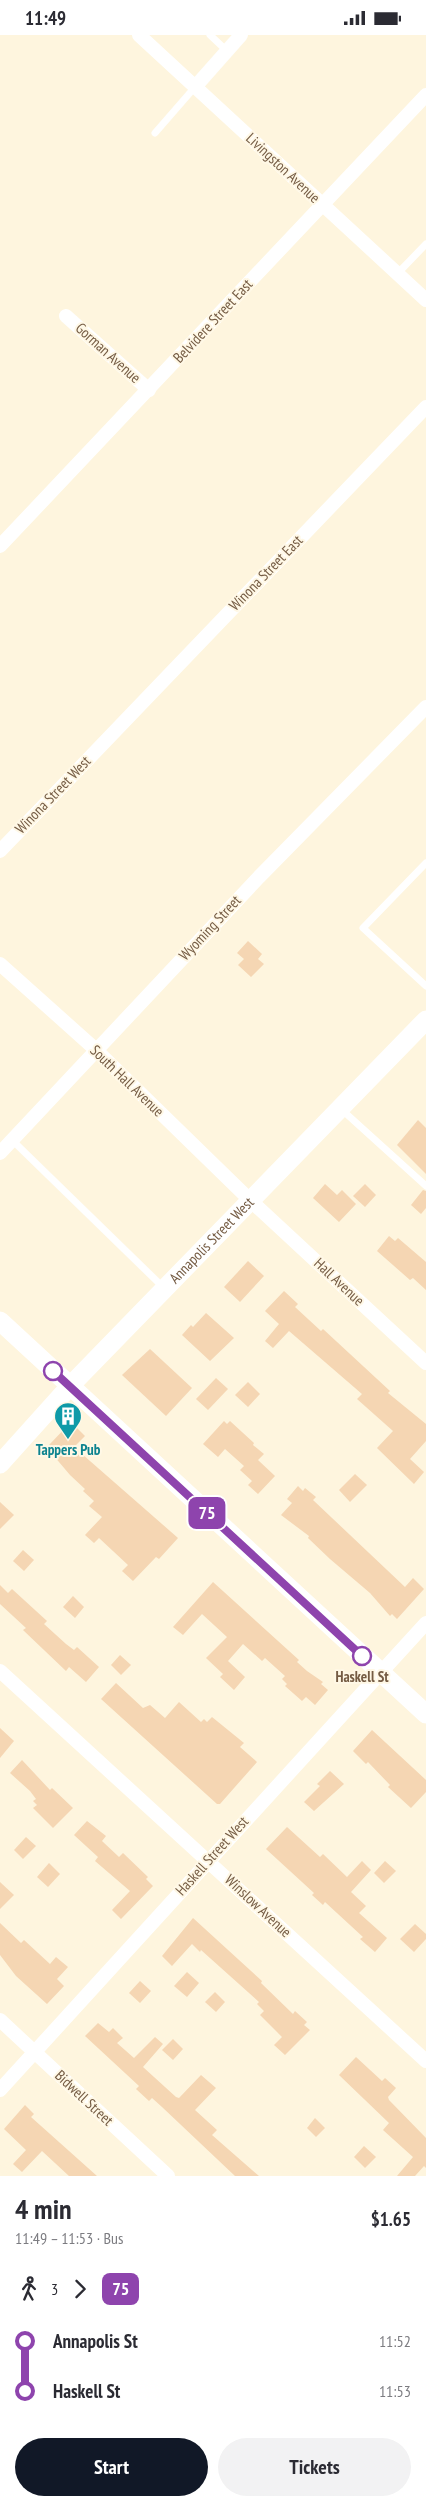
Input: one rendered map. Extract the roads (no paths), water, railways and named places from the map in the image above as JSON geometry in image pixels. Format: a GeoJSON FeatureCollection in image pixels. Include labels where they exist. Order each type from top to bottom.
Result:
{"type":"FeatureCollection","features":[{"type":"Feature","properties":{"kind":"street","name":"Livingston Avenue"},"geometry":{"type":"LineString","coordinates":[[139,35],[426,300]]}},
{"type":"Feature","properties":{"kind":"street"},"geometry":{"type":"LineString","coordinates":[[195,87],[241,35]]}},
{"type":"Feature","properties":{"kind":"street","name":"Belvidere Street East"},"geometry":{"type":"LineString","coordinates":[[0,547],[426,95]]}},
{"type":"Feature","properties":{"kind":"street","name":"Gorman Avenue"},"geometry":{"type":"LineString","coordinates":[[66,316],[149,390]]}},
{"type":"Feature","properties":{"kind":"street","name":"Winona Street East"},"geometry":{"type":"LineString","coordinates":[[107,740],[426,407]]}},
{"type":"Feature","properties":{"kind":"street","name":"Wyoming Street"},"geometry":{"type":"LineString","coordinates":[[0,1153],[95,1049],[258,877],[426,707]]}},
{"type":"Feature","properties":{"kind":"street","name":"Winona Street West"},"geometry":{"type":"LineString","coordinates":[[0,851],[107,740]]}},
{"type":"Feature","properties":{"kind":"street","name":"South Hall Avenue"},"geometry":{"type":"LineString","coordinates":[[0,964],[95,1049],[251,1201]]}},
{"type":"Feature","properties":{"kind":"street","name":"Annapolis Street West"},"geometry":{"type":"LineString","coordinates":[[0,1464],[70,1386],[426,1020]]}},
{"type":"Feature","properties":{"kind":"street","name":"Hall Avenue"},"geometry":{"type":"LineString","coordinates":[[251,1201],[426,1363]]}},
{"type":"Feature","properties":{"kind":"street"},"geometry":{"type":"LineString","coordinates":[[0,1321],[426,1714]]}},
{"type":"Feature","properties":{"kind":"street","name":"Haskell Street West"},"geometry":{"type":"LineString","coordinates":[[0,2090],[426,1623]]}},
{"type":"Feature","properties":{"kind":"street","name":"Winslow Avenue"},"geometry":{"type":"LineString","coordinates":[[0,1671],[426,2061]]}},
{"type":"Feature","properties":{"kind":"street","name":"Bidwell Street"},"geometry":{"type":"LineString","coordinates":[[0,2020],[168,2176]]}},
{"type":"Feature","properties":{"kind":"lane"},"geometry":{"type":"LineString","coordinates":[[210,35],[227,51]]}},
{"type":"Feature","properties":{"kind":"lane"},"geometry":{"type":"LineString","coordinates":[[155,133],[195,87]]}},
{"type":"Feature","properties":{"kind":"lane"},"geometry":{"type":"LineString","coordinates":[[398,273],[426,245]]}},
{"type":"Feature","properties":{"kind":"lane"},"geometry":{"type":"LineString","coordinates":[[426,863],[363,928],[426,986]]}},
{"type":"Feature","properties":{"kind":"lane"},"geometry":{"type":"LineString","coordinates":[[341,1109],[426,1186]]}},
{"type":"Feature","properties":{"kind":"lane"},"geometry":{"type":"LineString","coordinates":[[12,1140],[165,1289]]}},
{"type":"Feature","properties":{"kind":"place","name":"Tappers Pub"},"geometry":{"type":"Point","coordinates":[68,1440]}},
{"type":"Feature","properties":{"kind":"place","name":"Haskell St"},"geometry":{"type":"Point","coordinates":[362,1656]}}]}
